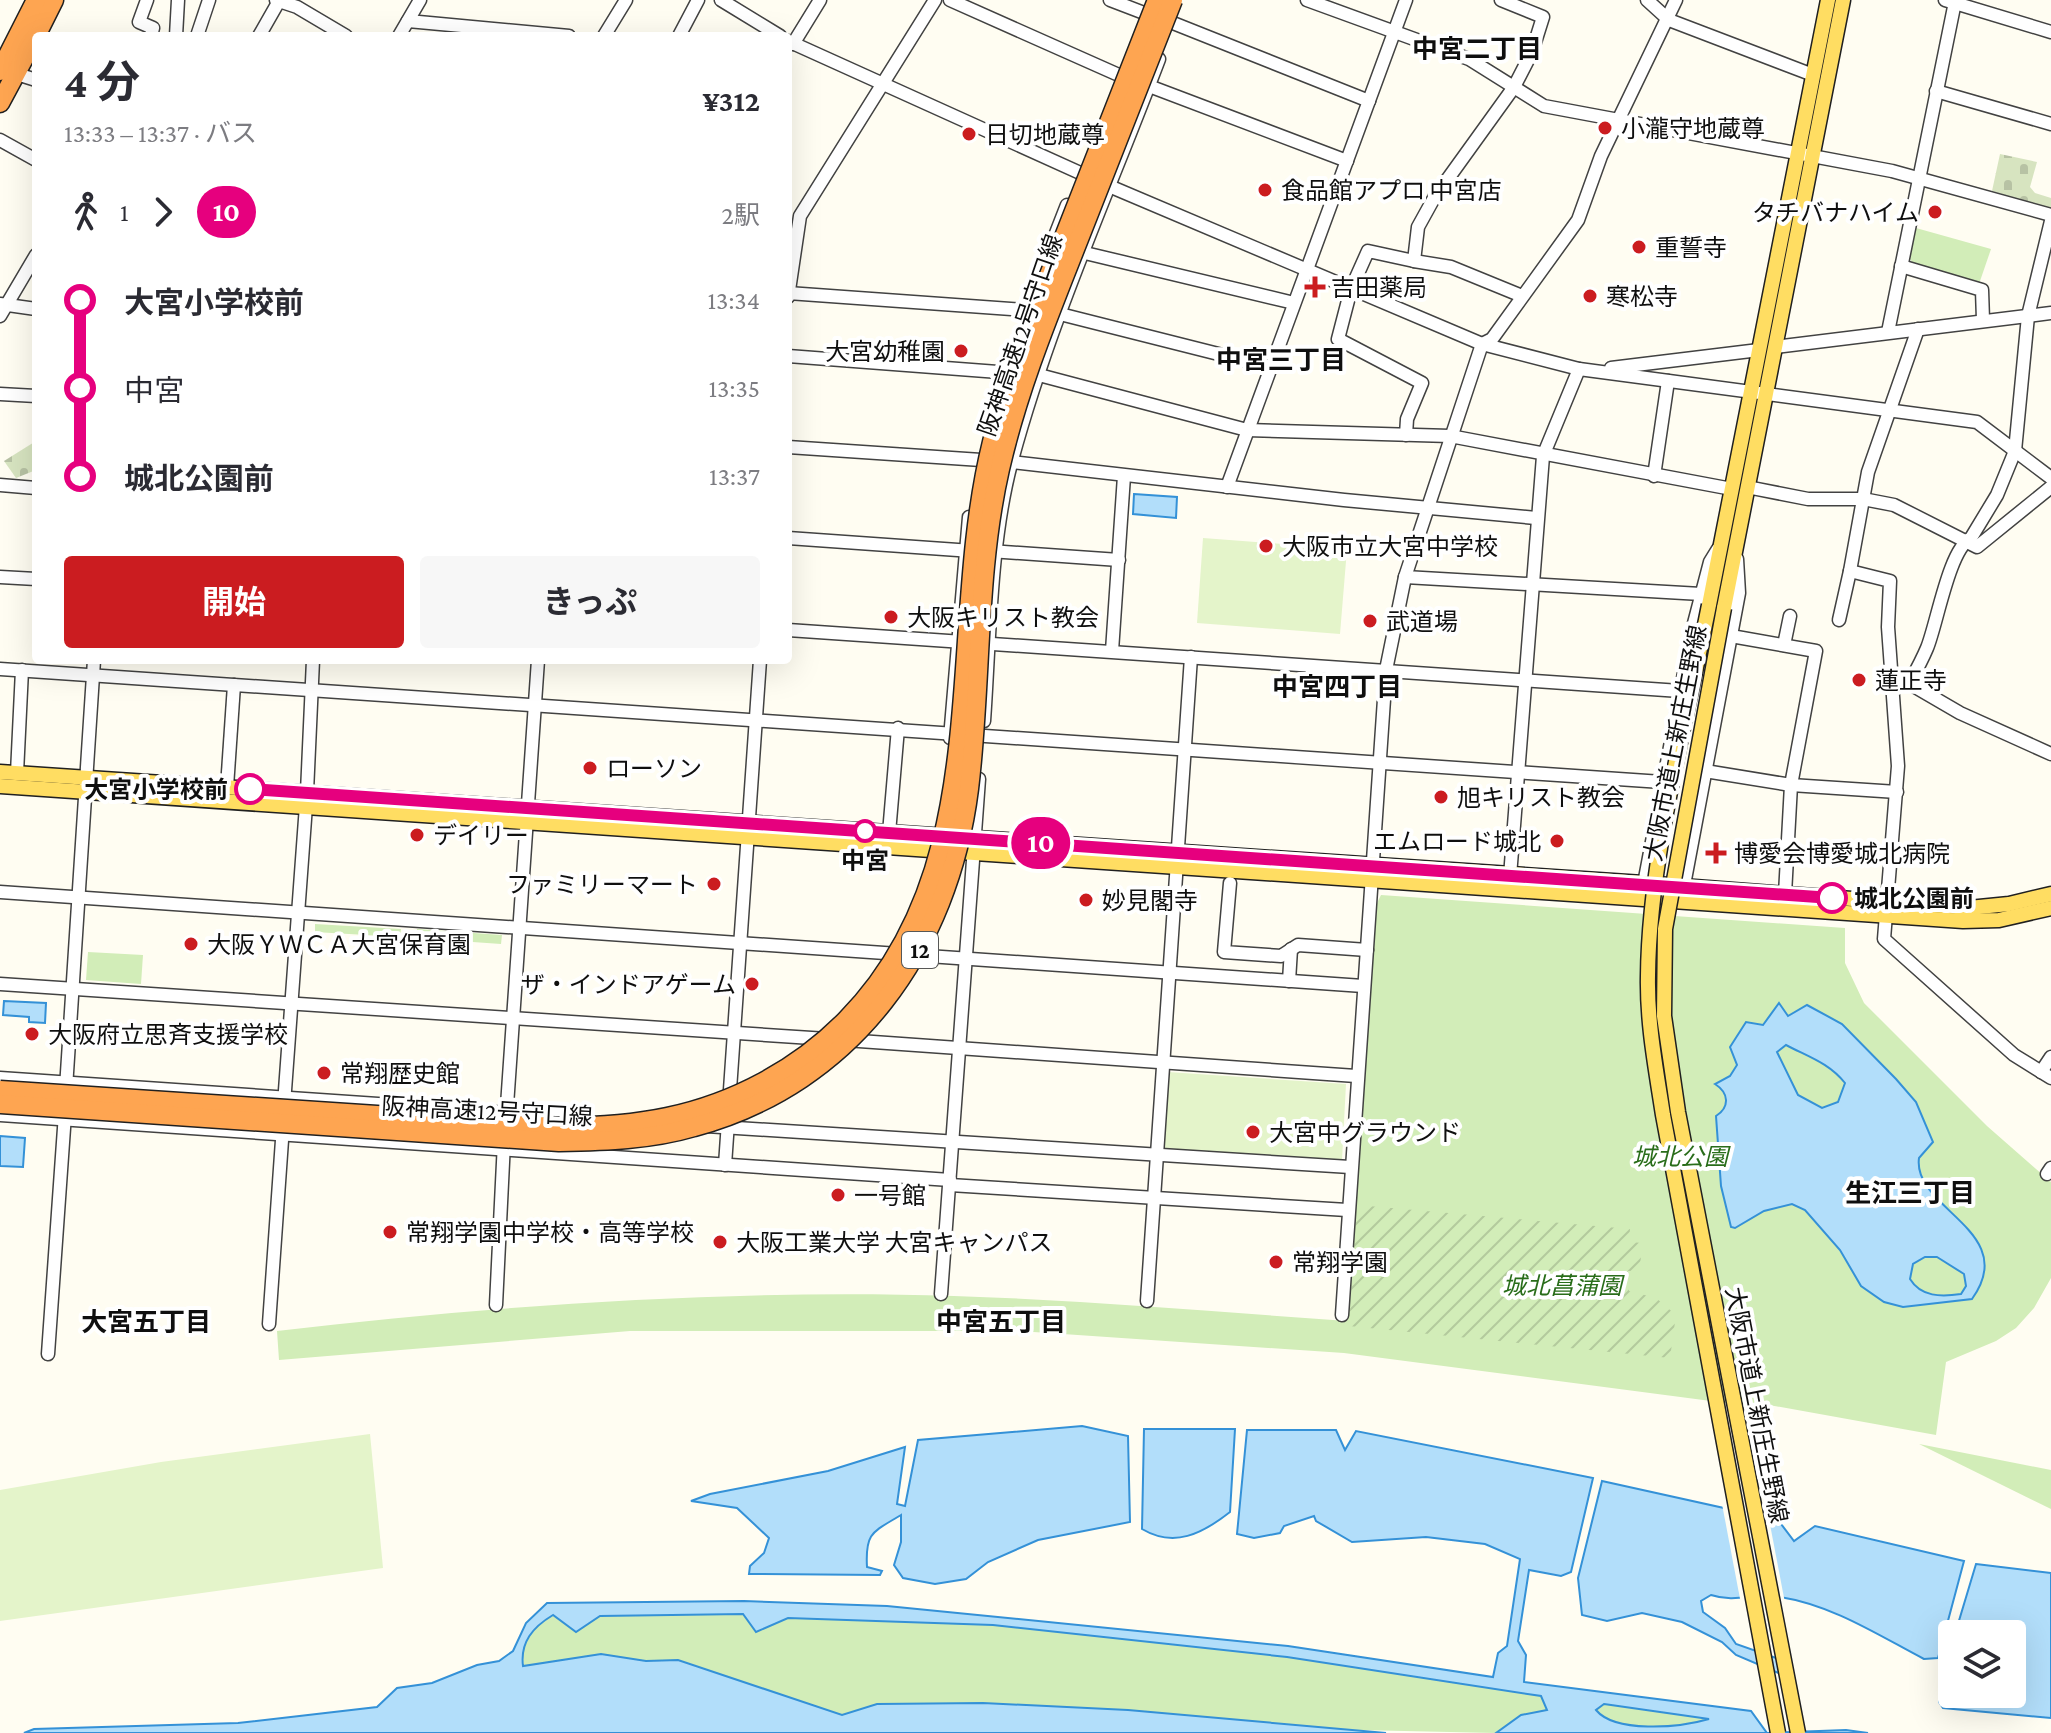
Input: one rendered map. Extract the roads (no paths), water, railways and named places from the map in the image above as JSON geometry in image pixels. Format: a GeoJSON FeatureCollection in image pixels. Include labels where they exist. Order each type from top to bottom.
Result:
{"type":"FeatureCollection","features":[{"type":"Feature","properties":{"kind":"highway"},"geometry":{"type":"LineString","coordinates":[[9,72],[5,50],[36,0]]}},
{"type":"Feature","properties":{"kind":"highway"},"geometry":{"type":"LineString","coordinates":[[38,32],[54,0]]}},
{"type":"Feature","properties":{"kind":"highway","name":"阪神高速12号守口線"},"geometry":{"type":"LineString","coordinates":[[0,1104],[559,1142],[609,1141],[667,1134],[721,1119],[789,1086],[849,1041],[881,1007],[918,954],[952,875],[969,791],[989,540],[1011,422],[1039,339],[1173,0]]}},
{"type":"Feature","properties":{"kind":"highway","name":"阪神高速12号守口線"},"geometry":{"type":"LineString","coordinates":[[0,1090],[497,1123],[610,1125],[664,1117],[715,1104],[779,1072],[836,1030],[868,997],[904,945],[939,862],[954,789],[973,552],[991,443],[1026,333],[1150,6]]}},
{"type":"Feature","properties":{"kind":"highway"},"geometry":{"type":"LineString","coordinates":[[0,103],[9,72],[32,41]]}},
{"type":"Feature","properties":{"kind":"main road","name":"大阪市道上新庄生野線"},"geometry":{"type":"LineString","coordinates":[[1798,1733],[1678,1112],[1664,1016],[1663,954],[1719,547],[1758,392],[1775,347],[1805,155],[1813,75],[1828,0]]}},
{"type":"Feature","properties":{"kind":"main road","name":"大阪市道上新庄生野線"},"geometry":{"type":"LineString","coordinates":[[1778,1733],[1666,1131],[1649,1016],[1649,952],[1655,891],[1711,602],[1737,540],[1747,487],[1758,392],[1759,350],[1843,0]]}},
{"type":"Feature","properties":{"kind":"main road"},"geometry":{"type":"LineString","coordinates":[[0,772],[87,785],[972,846],[1177,853],[1371,873],[1510,882],[1643,883],[1682,894],[1888,909],[1985,908],[2051,894]]}},
{"type":"Feature","properties":{"kind":"main road"},"geometry":{"type":"LineString","coordinates":[[0,786],[227,787],[306,800]]}},
{"type":"Feature","properties":{"kind":"main road"},"geometry":{"type":"LineString","coordinates":[[749,830],[941,837],[972,846],[1176,869],[1371,873]]}},
{"type":"Feature","properties":{"kind":"main road"},"geometry":{"type":"LineString","coordinates":[[1510,882],[1642,900],[1682,894],[1785,894],[1987,921],[2051,908]]}},
{"type":"Feature","properties":{"kind":"street"},"geometry":{"type":"LineString","coordinates":[[147,0],[139,22],[153,28],[152,32]]}},
{"type":"Feature","properties":{"kind":"street"},"geometry":{"type":"LineString","coordinates":[[176,32],[178,0]]}},
{"type":"Feature","properties":{"kind":"street"},"geometry":{"type":"LineString","coordinates":[[198,32],[209,0]]}},
{"type":"Feature","properties":{"kind":"street"},"geometry":{"type":"LineString","coordinates":[[401,32],[420,0]]}},
{"type":"Feature","properties":{"kind":"street"},"geometry":{"type":"LineString","coordinates":[[607,32],[626,0]]}},
{"type":"Feature","properties":{"kind":"street"},"geometry":{"type":"LineString","coordinates":[[681,32],[698,0]]}},
{"type":"Feature","properties":{"kind":"street"},"geometry":{"type":"LineString","coordinates":[[721,0],[773,32]]}},
{"type":"Feature","properties":{"kind":"street"},"geometry":{"type":"LineString","coordinates":[[792,39],[820,0]]}},
{"type":"Feature","properties":{"kind":"street"},"geometry":{"type":"LineString","coordinates":[[792,269],[800,216],[935,0]]}},
{"type":"Feature","properties":{"kind":"street"},"geometry":{"type":"LineString","coordinates":[[950,0],[1121,76]]}},
{"type":"Feature","properties":{"kind":"street"},"geometry":{"type":"LineString","coordinates":[[1110,0],[1150,6]]}},
{"type":"Feature","properties":{"kind":"street"},"geometry":{"type":"LineString","coordinates":[[941,837],[965,551],[980,460],[1004,372],[1026,310],[1150,6],[1149,0]]}},
{"type":"Feature","properties":{"kind":"street"},"geometry":{"type":"LineString","coordinates":[[941,1294],[972,846],[998,551],[1011,462],[1060,314],[1182,0]]}},
{"type":"Feature","properties":{"kind":"street"},"geometry":{"type":"LineString","coordinates":[[1307,0],[1469,59],[1544,106],[1918,178],[2051,218],[2028,316],[2015,451],[1997,495],[1971,538],[1965,541],[1953,567],[1928,646],[1910,682]]}},
{"type":"Feature","properties":{"kind":"street"},"geometry":{"type":"LineString","coordinates":[[1227,487],[1406,0]]}},
{"type":"Feature","properties":{"kind":"street"},"geometry":{"type":"LineString","coordinates":[[1414,261],[1418,227],[1434,198],[1514,87],[1532,52],[1543,17],[1501,0]]}},
{"type":"Feature","properties":{"kind":"street"},"geometry":{"type":"LineString","coordinates":[[1647,0],[1669,20],[1813,75]]}},
{"type":"Feature","properties":{"kind":"street"},"geometry":{"type":"LineString","coordinates":[[1342,1315],[1386,670],[1405,577],[1482,344],[1492,339],[1578,220],[1619,119],[1676,0]]}},
{"type":"Feature","properties":{"kind":"street"},"geometry":{"type":"LineString","coordinates":[[261,32],[278,1],[338,32]]}},
{"type":"Feature","properties":{"kind":"street"},"geometry":{"type":"LineString","coordinates":[[1888,332],[1936,91],[1950,1],[2051,32]]}},
{"type":"Feature","properties":{"kind":"street"},"geometry":{"type":"LineString","coordinates":[[408,21],[526,32]]}},
{"type":"Feature","properties":{"kind":"street"},"geometry":{"type":"LineString","coordinates":[[1173,23],[1369,101]]}},
{"type":"Feature","properties":{"kind":"street"},"geometry":{"type":"LineString","coordinates":[[792,43],[1109,186],[1482,344],[1579,369],[1977,422],[2051,478]]}},
{"type":"Feature","properties":{"kind":"street"},"geometry":{"type":"LineString","coordinates":[[9,72],[32,79]]}},
{"type":"Feature","properties":{"kind":"street"},"geometry":{"type":"LineString","coordinates":[[1149,86],[1347,161]]}},
{"type":"Feature","properties":{"kind":"street"},"geometry":{"type":"LineString","coordinates":[[1936,91],[2051,124]]}},
{"type":"Feature","properties":{"kind":"street"},"geometry":{"type":"LineString","coordinates":[[0,140],[32,158]]}},
{"type":"Feature","properties":{"kind":"street"},"geometry":{"type":"LineString","coordinates":[[1406,435],[1407,419],[1422,383],[1338,339],[1351,289],[1368,251],[1451,267],[1522,296]]}},
{"type":"Feature","properties":{"kind":"street"},"geometry":{"type":"LineString","coordinates":[[1085,253],[1294,303]]}},
{"type":"Feature","properties":{"kind":"street"},"geometry":{"type":"LineString","coordinates":[[2,309],[32,261]]}},
{"type":"Feature","properties":{"kind":"street"},"geometry":{"type":"LineString","coordinates":[[1901,266],[1982,290],[1983,320]]}},
{"type":"Feature","properties":{"kind":"street"},"geometry":{"type":"LineString","coordinates":[[792,295],[1026,310]]}},
{"type":"Feature","properties":{"kind":"street"},"geometry":{"type":"LineString","coordinates":[[2,309],[32,309]]}},
{"type":"Feature","properties":{"kind":"street"},"geometry":{"type":"LineString","coordinates":[[1775,347],[2051,313]]}},
{"type":"Feature","properties":{"kind":"street"},"geometry":{"type":"LineString","coordinates":[[1060,314],[1270,367]]}},
{"type":"Feature","properties":{"kind":"street"},"geometry":{"type":"LineString","coordinates":[[1839,620],[1868,472],[1918,329]]}},
{"type":"Feature","properties":{"kind":"street"},"geometry":{"type":"LineString","coordinates":[[1605,372],[1611,368],[1759,350]]}},
{"type":"Feature","properties":{"kind":"street"},"geometry":{"type":"LineString","coordinates":[[792,356],[1039,375],[1247,430],[1450,436],[1543,456],[1732,489]]}},
{"type":"Feature","properties":{"kind":"street"},"geometry":{"type":"LineString","coordinates":[[1510,882],[1543,456],[1579,369]]}},
{"type":"Feature","properties":{"kind":"street"},"geometry":{"type":"LineString","coordinates":[[1654,476],[1668,381]]}},
{"type":"Feature","properties":{"kind":"street"},"geometry":{"type":"LineString","coordinates":[[0,394],[32,396]]}},
{"type":"Feature","properties":{"kind":"street"},"geometry":{"type":"LineString","coordinates":[[792,447],[1011,462],[1536,518]]}},
{"type":"Feature","properties":{"kind":"street"},"geometry":{"type":"LineString","coordinates":[[1112,651],[1124,476]]}},
{"type":"Feature","properties":{"kind":"street"},"geometry":{"type":"LineString","coordinates":[[0,485],[32,488]]}},
{"type":"Feature","properties":{"kind":"street"},"geometry":{"type":"LineString","coordinates":[[1747,487],[1808,499],[1863,499],[1894,505],[1977,547],[2051,487]]}},
{"type":"Feature","properties":{"kind":"street"},"geometry":{"type":"LineString","coordinates":[[792,538],[1119,560]]}},
{"type":"Feature","properties":{"kind":"street"},"geometry":{"type":"LineString","coordinates":[[1682,894],[1739,593],[1737,540]]}},
{"type":"Feature","properties":{"kind":"street"},"geometry":{"type":"LineString","coordinates":[[1850,571],[1890,581],[1888,627],[1894,679],[1897,792],[1884,939],[2014,1055],[2046,1075],[2051,1057]]}},
{"type":"Feature","properties":{"kind":"street"},"geometry":{"type":"LineString","coordinates":[[0,577],[32,579]]}},
{"type":"Feature","properties":{"kind":"street"},"geometry":{"type":"LineString","coordinates":[[1405,577],[1531,583],[1711,602],[1680,691],[1642,900]]}},
{"type":"Feature","properties":{"kind":"street"},"geometry":{"type":"LineString","coordinates":[[1784,645],[1790,616]]}},
{"type":"Feature","properties":{"kind":"street"},"geometry":{"type":"LineString","coordinates":[[792,630],[1680,691]]}},
{"type":"Feature","properties":{"kind":"street"},"geometry":{"type":"LineString","coordinates":[[1731,636],[1816,651],[1791,785],[1785,894]]}},
{"type":"Feature","properties":{"kind":"street"},"geometry":{"type":"LineString","coordinates":[[1147,1301],[1191,657]]}},
{"type":"Feature","properties":{"kind":"street"},"geometry":{"type":"LineString","coordinates":[[48,1354],[94,664]]}},
{"type":"Feature","properties":{"kind":"street"},"geometry":{"type":"LineString","coordinates":[[269,1324],[299,912],[313,664]]}},
{"type":"Feature","properties":{"kind":"street"},"geometry":{"type":"LineString","coordinates":[[496,1305],[512,1017],[538,664]]}},
{"type":"Feature","properties":{"kind":"street"},"geometry":{"type":"LineString","coordinates":[[725,1165],[760,664]]}},
{"type":"Feature","properties":{"kind":"street"},"geometry":{"type":"LineString","coordinates":[[0,669],[1662,782]]}},
{"type":"Feature","properties":{"kind":"street"},"geometry":{"type":"LineString","coordinates":[[17,773],[22,670]]}},
{"type":"Feature","properties":{"kind":"street"},"geometry":{"type":"LineString","coordinates":[[1894,679],[1910,682],[1960,713],[2051,754]]}},
{"type":"Feature","properties":{"kind":"street"},"geometry":{"type":"LineString","coordinates":[[227,787],[234,685]]}},
{"type":"Feature","properties":{"kind":"street"},"geometry":{"type":"LineString","coordinates":[[889,833],[898,728]]}},
{"type":"Feature","properties":{"kind":"street"},"geometry":{"type":"LineString","coordinates":[[1705,771],[1791,785],[1897,792]]}},
{"type":"Feature","properties":{"kind":"street"},"geometry":{"type":"LineString","coordinates":[[1230,883],[1224,952],[1281,956],[1298,945],[1367,950]]}},
{"type":"Feature","properties":{"kind":"street"},"geometry":{"type":"LineString","coordinates":[[0,892],[1363,986]]}},
{"type":"Feature","properties":{"kind":"street"},"geometry":{"type":"LineString","coordinates":[[1289,981],[1291,949]]}},
{"type":"Feature","properties":{"kind":"street"},"geometry":{"type":"LineString","coordinates":[[0,984],[1356,1076]]}},
{"type":"Feature","properties":{"kind":"street"},"geometry":{"type":"LineString","coordinates":[[0,1078],[953,1144],[1350,1167]]}},
{"type":"Feature","properties":{"kind":"street"},"geometry":{"type":"LineString","coordinates":[[0,1115],[504,1148],[1347,1210]]}},
{"type":"Feature","properties":{"kind":"water"},"geometry":{"type":"Polygon","coordinates":[[[1134,494],[1177,497],[1176,518],[1133,514],[1134,494]]]}},
{"type":"Feature","properties":{"kind":"water"},"geometry":{"type":"Polygon","coordinates":[[[4,1001],[46,1003],[45,1023],[29,1022],[29,1017],[3,1015],[4,1001]]]}},
{"type":"Feature","properties":{"kind":"water"},"geometry":{"type":"Polygon","coordinates":[[[1779,1003],[1788,1016],[1807,1005],[1842,1024],[1916,1102],[1933,1142],[1919,1158],[1921,1176],[1931,1192],[1975,1238],[1983,1255],[1984,1276],[1972,1299],[1903,1307],[1884,1302],[1861,1286],[1840,1250],[1805,1210],[1792,1204],[1764,1211],[1735,1228],[1731,1227],[1721,1186],[1716,1116],[1724,1108],[1726,1100],[1715,1084],[1730,1076],[1737,1065],[1730,1047],[1746,1022],[1763,1025],[1779,1003]],[[1786,1045],[1777,1052],[1798,1095],[1822,1108],[1838,1102],[1845,1083],[1839,1076],[1786,1045]],[[1925,1257],[1913,1264],[1910,1279],[1920,1289],[1932,1294],[1961,1294],[1966,1286],[1964,1274],[1937,1257],[1925,1257]]]}},
{"type":"Feature","properties":{"kind":"water"},"geometry":{"type":"Polygon","coordinates":[[[0,1136],[25,1138],[23,1167],[0,1166],[0,1136]]]}},
{"type":"Feature","properties":{"kind":"water"},"geometry":{"type":"Polygon","coordinates":[[[1082,1426],[1128,1436],[1130,1522],[1038,1540],[988,1562],[966,1579],[935,1584],[903,1578],[894,1565],[901,1542],[901,1515],[877,1530],[869,1540],[867,1567],[882,1571],[880,1575],[749,1574],[750,1566],[764,1553],[769,1538],[737,1508],[691,1501],[710,1494],[828,1471],[905,1447],[897,1504],[905,1506],[918,1440],[1082,1426]]]}},
{"type":"Feature","properties":{"kind":"water"},"geometry":{"type":"Polygon","coordinates":[[[1144,1429],[1235,1429],[1230,1512],[1209,1527],[1188,1536],[1165,1537],[1142,1529],[1144,1429]]]}},
{"type":"Feature","properties":{"kind":"water"},"geometry":{"type":"Polygon","coordinates":[[[1247,1430],[1336,1430],[1345,1450],[1356,1431],[1593,1478],[1571,1572],[1561,1576],[1529,1570],[1518,1641],[1526,1655],[1524,1682],[1751,1711],[1767,1733],[1496,1733],[1521,1715],[1547,1710],[1541,1696],[1287,1657],[993,1625],[788,1618],[756,1632],[743,1614],[600,1616],[576,1632],[553,1615],[529,1636],[523,1666],[601,1654],[646,1661],[678,1660],[842,1715],[877,1704],[983,1703],[1128,1710],[1386,1733],[24,1733],[34,1729],[238,1723],[377,1707],[397,1688],[432,1683],[477,1665],[499,1661],[513,1651],[526,1623],[547,1603],[744,1601],[887,1606],[1288,1646],[1493,1677],[1498,1653],[1507,1646],[1520,1559],[1485,1544],[1426,1537],[1352,1542],[1316,1521],[1314,1516],[1284,1526],[1280,1533],[1254,1538],[1237,1534],[1247,1430]],[[1604,1704],[1596,1710],[1617,1722],[1632,1725],[1681,1725],[1709,1719],[1604,1704]]]}},
{"type":"Feature","properties":{"kind":"water"},"geometry":{"type":"Polygon","coordinates":[[[1602,1481],[1778,1520],[1794,1541],[1815,1526],[1964,1561],[1948,1620],[1938,1620],[1938,1658],[1924,1659],[1836,1614],[1799,1601],[1780,1597],[1729,1598],[1711,1595],[1701,1601],[1703,1612],[1725,1628],[1736,1644],[1779,1659],[1781,1674],[1736,1655],[1722,1642],[1682,1622],[1642,1613],[1607,1621],[1582,1615],[1578,1578],[1602,1481]]]}},
{"type":"Feature","properties":{"kind":"water"},"geometry":{"type":"Polygon","coordinates":[[[1976,1564],[2051,1573],[2051,1718],[1943,1708],[2026,1708],[2026,1620],[1959,1620],[1976,1564]]]}},
{"type":"Feature","properties":{"kind":"water"},"geometry":{"type":"Polygon","coordinates":[[[1846,1730],[1868,1733],[1767,1733],[1846,1730]]]}},
{"type":"Feature","properties":{"kind":"place","name":"小瀧守地蔵尊"},"geometry":{"type":"Point","coordinates":[1605,128]}},
{"type":"Feature","properties":{"kind":"place","name":"日切地蔵尊"},"geometry":{"type":"Point","coordinates":[969,134]}},
{"type":"Feature","properties":{"kind":"place","name":"食品館アプロ 中宮店"},"geometry":{"type":"Point","coordinates":[1265,190]}},
{"type":"Feature","properties":{"kind":"place","name":"タチバナハイム"},"geometry":{"type":"Point","coordinates":[1935,212]}},
{"type":"Feature","properties":{"kind":"place","name":"重誓寺"},"geometry":{"type":"Point","coordinates":[1639,247]}},
{"type":"Feature","properties":{"kind":"place","name":"吉田薬局"},"geometry":{"type":"Point","coordinates":[1315,287]}},
{"type":"Feature","properties":{"kind":"place","name":"寒松寺"},"geometry":{"type":"Point","coordinates":[1590,296]}},
{"type":"Feature","properties":{"kind":"place","name":"大宮幼稚園"},"geometry":{"type":"Point","coordinates":[961,351]}},
{"type":"Feature","properties":{"kind":"place","name":"大阪市立大宮中学校"},"geometry":{"type":"Point","coordinates":[1266,546]}},
{"type":"Feature","properties":{"kind":"place","name":"大阪キリスト教会"},"geometry":{"type":"Point","coordinates":[891,617]}},
{"type":"Feature","properties":{"kind":"place","name":"武道場"},"geometry":{"type":"Point","coordinates":[1370,621]}},
{"type":"Feature","properties":{"kind":"place","name":"蓮正寺"},"geometry":{"type":"Point","coordinates":[1859,680]}},
{"type":"Feature","properties":{"kind":"place","name":"ローソン"},"geometry":{"type":"Point","coordinates":[590,768]}},
{"type":"Feature","properties":{"kind":"place","name":"大宮小学校前"},"geometry":{"type":"Point","coordinates":[250,789]}},
{"type":"Feature","properties":{"kind":"place","name":"旭キリスト教会"},"geometry":{"type":"Point","coordinates":[1441,797]}},
{"type":"Feature","properties":{"kind":"place","name":"中宮"},"geometry":{"type":"Point","coordinates":[865,831]}},
{"type":"Feature","properties":{"kind":"place","name":"デイリー"},"geometry":{"type":"Point","coordinates":[417,835]}},
{"type":"Feature","properties":{"kind":"place","name":"エムロード城北"},"geometry":{"type":"Point","coordinates":[1557,841]}},
{"type":"Feature","properties":{"kind":"place","name":"博愛会博愛城北病院"},"geometry":{"type":"Point","coordinates":[1716,853]}},
{"type":"Feature","properties":{"kind":"place","name":"ファミリーマート"},"geometry":{"type":"Point","coordinates":[714,884]}},
{"type":"Feature","properties":{"kind":"place","name":"城北公園前"},"geometry":{"type":"Point","coordinates":[1832,898]}},
{"type":"Feature","properties":{"kind":"place","name":"妙見閣寺"},"geometry":{"type":"Point","coordinates":[1086,900]}},
{"type":"Feature","properties":{"kind":"place","name":"大阪ＹＷＣＡ大宮保育園"},"geometry":{"type":"Point","coordinates":[191,944]}},
{"type":"Feature","properties":{"kind":"place","name":"ザ・インドアゲーム"},"geometry":{"type":"Point","coordinates":[752,984]}},
{"type":"Feature","properties":{"kind":"place","name":"大阪府立思斉支援学校"},"geometry":{"type":"Point","coordinates":[32,1034]}},
{"type":"Feature","properties":{"kind":"place","name":"常翔歴史館"},"geometry":{"type":"Point","coordinates":[324,1073]}},
{"type":"Feature","properties":{"kind":"place","name":"大宮中グラウンド"},"geometry":{"type":"Point","coordinates":[1253,1132]}},
{"type":"Feature","properties":{"kind":"place","name":"一号館"},"geometry":{"type":"Point","coordinates":[838,1195]}},
{"type":"Feature","properties":{"kind":"place","name":"常翔学園中学校・高等学校"},"geometry":{"type":"Point","coordinates":[390,1232]}},
{"type":"Feature","properties":{"kind":"place","name":"大阪工業大学 大宮キャンパス"},"geometry":{"type":"Point","coordinates":[720,1242]}},
{"type":"Feature","properties":{"kind":"place","name":"常翔学園"},"geometry":{"type":"Point","coordinates":[1276,1262]}},
{"type":"Feature","properties":{"kind":"district","name":"中宮二丁目"},"geometry":{"type":"Point","coordinates":[1477,49]}},
{"type":"Feature","properties":{"kind":"district","name":"中宮三丁目"},"geometry":{"type":"Point","coordinates":[1281,360]}},
{"type":"Feature","properties":{"kind":"district","name":"中宮四丁目"},"geometry":{"type":"Point","coordinates":[1337,687]}},
{"type":"Feature","properties":{"kind":"district","name":"生江三丁目"},"geometry":{"type":"Point","coordinates":[1910,1193]}},
{"type":"Feature","properties":{"kind":"district","name":"大宮五丁目"},"geometry":{"type":"Point","coordinates":[146,1322]}},
{"type":"Feature","properties":{"kind":"district","name":"中宮五丁目"},"geometry":{"type":"Point","coordinates":[1001,1322]}},
{"type":"Feature","properties":{"kind":"park label","name":"城北公園"},"geometry":{"type":"Point","coordinates":[1680,1156]}},
{"type":"Feature","properties":{"kind":"park label","name":"城北菖蒲園"},"geometry":{"type":"Point","coordinates":[1562,1285]}}]}
